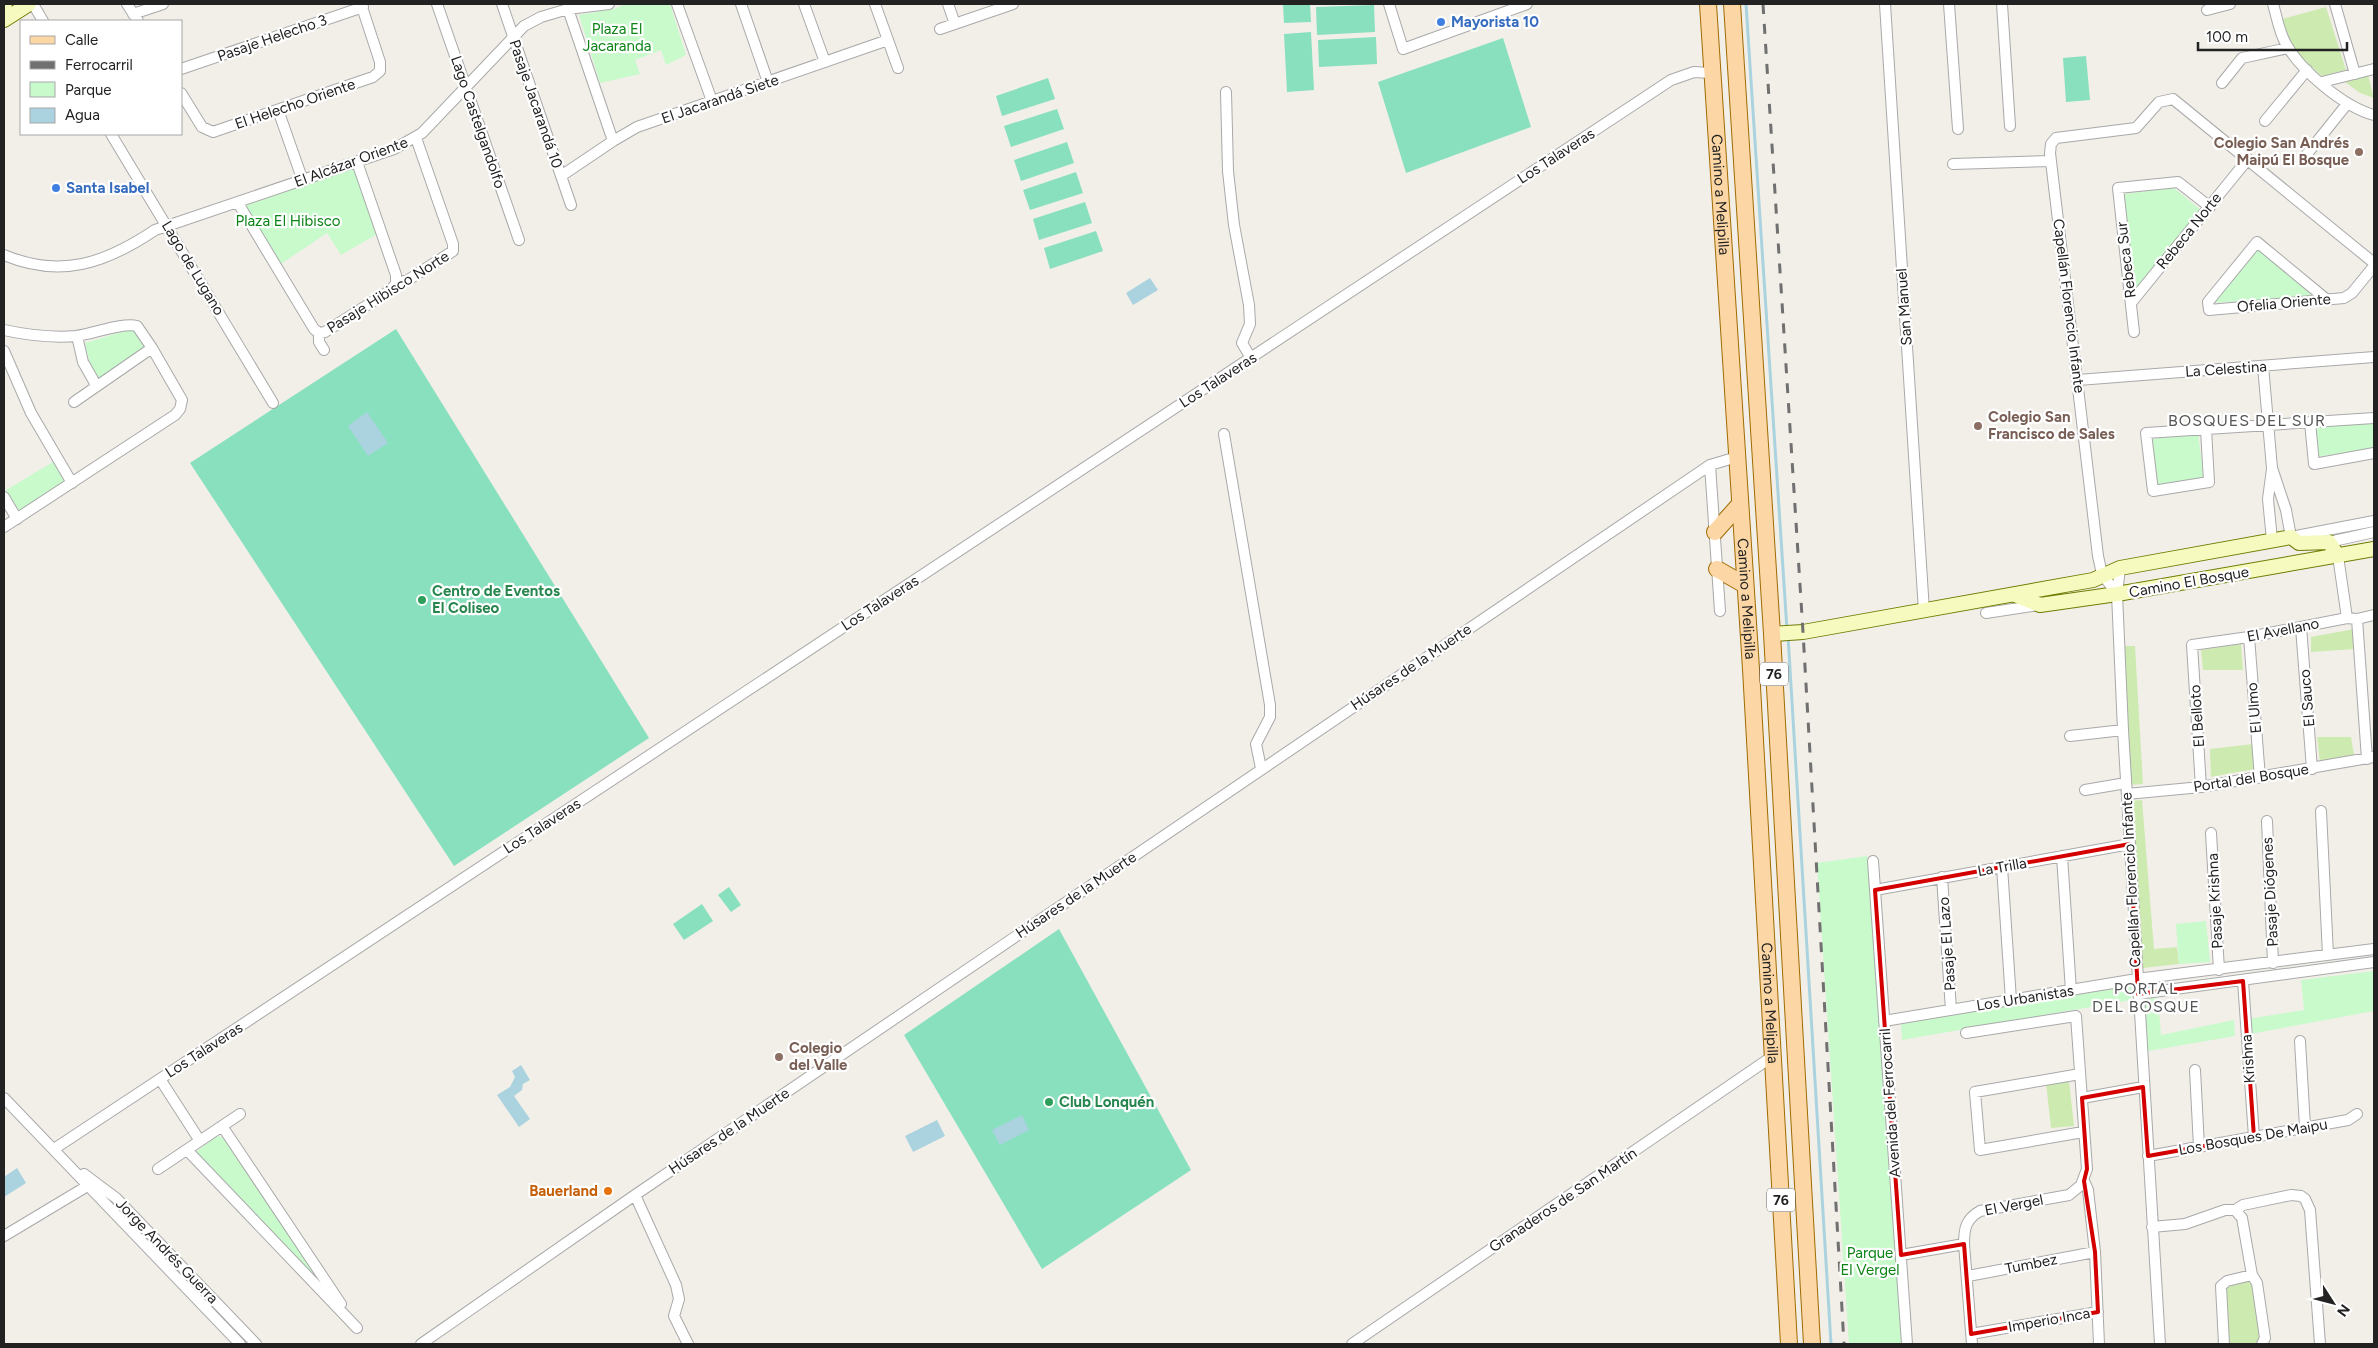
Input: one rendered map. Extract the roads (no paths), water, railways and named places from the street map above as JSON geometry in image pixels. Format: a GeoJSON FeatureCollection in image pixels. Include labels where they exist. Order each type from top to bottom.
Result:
{"type":"FeatureCollection","features":[{"type":"Feature","properties":{"kind":"main road","name":"Camino a Melipilla"},"geometry":{"type":"LineString","coordinates":[[1708,4],[1745,585],[1789,1344]]}},
{"type":"Feature","properties":{"kind":"main road","name":"Camino a Melipilla"},"geometry":{"type":"LineString","coordinates":[[1732,4],[1735,73],[1783,633],[1812,1344]]}},
{"type":"Feature","properties":{"kind":"main road"},"geometry":{"type":"LineString","coordinates":[[1711,45],[1734,42]]}},
{"type":"Feature","properties":{"kind":"main road"},"geometry":{"type":"LineString","coordinates":[[1711,73],[1735,73]]}},
{"type":"Feature","properties":{"kind":"main road"},"geometry":{"type":"LineString","coordinates":[[1715,532],[1740,504]]}},
{"type":"Feature","properties":{"kind":"main road"},"geometry":{"type":"LineString","coordinates":[[1717,569],[1745,585]]}},
{"type":"Feature","properties":{"kind":"street"},"geometry":{"type":"LineString","coordinates":[[4,20],[31,4],[42,20]]}},
{"type":"Feature","properties":{"kind":"street"},"geometry":{"type":"LineString","coordinates":[[127,4],[136,18],[163,4]]}},
{"type":"Feature","properties":{"kind":"street","name":"Lago Castelgandolfo"},"geometry":{"type":"LineString","coordinates":[[437,4],[519,240]]}},
{"type":"Feature","properties":{"kind":"street","name":"Pasaje Jacarandá 10"},"geometry":{"type":"LineString","coordinates":[[502,4],[571,205]]}},
{"type":"Feature","properties":{"kind":"street","name":"El Alcázar Oriente"},"geometry":{"type":"LineString","coordinates":[[4,255],[39,266],[63,267],[85,264],[114,255],[155,230],[394,149],[416,138],[513,35],[532,21],[568,8],[609,4]]}},
{"type":"Feature","properties":{"kind":"street"},"geometry":{"type":"LineString","coordinates":[[677,4],[712,101]]}},
{"type":"Feature","properties":{"kind":"street"},"geometry":{"type":"LineString","coordinates":[[741,4],[768,82]]}},
{"type":"Feature","properties":{"kind":"street"},"geometry":{"type":"LineString","coordinates":[[804,4],[826,62]]}},
{"type":"Feature","properties":{"kind":"street"},"geometry":{"type":"LineString","coordinates":[[876,4],[898,68]]}},
{"type":"Feature","properties":{"kind":"street"},"geometry":{"type":"LineString","coordinates":[[948,4],[955,24]]}},
{"type":"Feature","properties":{"kind":"street"},"geometry":{"type":"LineString","coordinates":[[940,29],[1012,4]]}},
{"type":"Feature","properties":{"kind":"street"},"geometry":{"type":"LineString","coordinates":[[1389,4],[1403,49],[1527,4]]}},
{"type":"Feature","properties":{"kind":"street","name":"San Manuel"},"geometry":{"type":"LineString","coordinates":[[1885,4],[1924,611]]}},
{"type":"Feature","properties":{"kind":"street"},"geometry":{"type":"LineString","coordinates":[[1949,4],[1958,129]]}},
{"type":"Feature","properties":{"kind":"street"},"geometry":{"type":"LineString","coordinates":[[2002,4],[2010,126]]}},
{"type":"Feature","properties":{"kind":"street"},"geometry":{"type":"LineString","coordinates":[[2207,10],[2230,4]]}},
{"type":"Feature","properties":{"kind":"street"},"geometry":{"type":"LineString","coordinates":[[2273,4],[2281,33],[2288,48],[2307,70],[2347,104],[2374,115]]}},
{"type":"Feature","properties":{"kind":"street"},"geometry":{"type":"LineString","coordinates":[[2336,4],[2355,74]]}},
{"type":"Feature","properties":{"kind":"street","name":"Pasaje Helecho 3"},"geometry":{"type":"LineString","coordinates":[[182,69],[362,5]]}},
{"type":"Feature","properties":{"kind":"street","name":"El Helecho Oriente"},"geometry":{"type":"LineString","coordinates":[[182,95],[202,127],[208,131],[216,131],[373,77],[380,70],[380,62],[362,5]]}},
{"type":"Feature","properties":{"kind":"street"},"geometry":{"type":"LineString","coordinates":[[568,8],[612,141]]}},
{"type":"Feature","properties":{"kind":"street","name":"El Jacarandá Siete"},"geometry":{"type":"LineString","coordinates":[[561,176],[612,141],[637,127],[888,40]]}},
{"type":"Feature","properties":{"kind":"street"},"geometry":{"type":"LineString","coordinates":[[2222,83],[2242,58],[2288,48]]}},
{"type":"Feature","properties":{"kind":"street"},"geometry":{"type":"LineString","coordinates":[[2322,82],[2374,69]]}},
{"type":"Feature","properties":{"kind":"street"},"geometry":{"type":"LineString","coordinates":[[2264,121],[2307,70]]}},
{"type":"Feature","properties":{"kind":"street","name":"Los Talaveras"},"geometry":{"type":"LineString","coordinates":[[54,1149],[1671,80],[1694,72],[1711,73]]}},
{"type":"Feature","properties":{"kind":"street"},"geometry":{"type":"LineString","coordinates":[[1226,92],[1228,171],[1234,225],[1250,324],[1242,343],[1252,358]]}},
{"type":"Feature","properties":{"kind":"street","name":"Capellán Florencio Infante"},"geometry":{"type":"LineString","coordinates":[[2117,594],[2102,574],[2078,380],[2072,347],[2051,161],[2051,144],[2056,138],[2136,128],[2159,102],[2173,99],[2248,160]]}},
{"type":"Feature","properties":{"kind":"street"},"geometry":{"type":"LineString","coordinates":[[2307,154],[2347,104]]}},
{"type":"Feature","properties":{"kind":"street"},"geometry":{"type":"LineString","coordinates":[[278,110],[302,181]]}},
{"type":"Feature","properties":{"kind":"street","name":"Lago de Lugano"},"geometry":{"type":"LineString","coordinates":[[113,135],[273,403]]}},
{"type":"Feature","properties":{"kind":"street","name":"Pasaje Hibisco Norte"},"geometry":{"type":"LineString","coordinates":[[319,333],[325,332],[392,290],[396,283],[408,280],[450,254],[454,248],[416,138]]}},
{"type":"Feature","properties":{"kind":"street"},"geometry":{"type":"LineString","coordinates":[[2248,160],[2374,264]]}},
{"type":"Feature","properties":{"kind":"street","name":"Rebeca Norte"},"geometry":{"type":"LineString","coordinates":[[2131,303],[2248,160]]}},
{"type":"Feature","properties":{"kind":"street"},"geometry":{"type":"LineString","coordinates":[[1953,164],[2051,161]]}},
{"type":"Feature","properties":{"kind":"street"},"geometry":{"type":"LineString","coordinates":[[357,162],[396,276],[396,283]]}},
{"type":"Feature","properties":{"kind":"street","name":"Rebeca Sur"},"geometry":{"type":"LineString","coordinates":[[2134,332],[2118,188],[2178,182],[2210,207]]}},
{"type":"Feature","properties":{"kind":"street"},"geometry":{"type":"LineString","coordinates":[[238,203],[314,329],[319,333],[318,340],[324,350]]}},
{"type":"Feature","properties":{"kind":"street","name":"Ofelia Oriente"},"geometry":{"type":"LineString","coordinates":[[2326,299],[2257,242],[2208,299],[2209,310],[2326,299],[2349,296],[2374,264]]}},
{"type":"Feature","properties":{"kind":"street"},"geometry":{"type":"LineString","coordinates":[[4,330],[36,335],[77,336],[131,324],[138,327],[180,396],[180,409],[175,415],[4,527]]}},
{"type":"Feature","properties":{"kind":"street"},"geometry":{"type":"LineString","coordinates":[[77,336],[83,362],[96,385]]}},
{"type":"Feature","properties":{"kind":"street"},"geometry":{"type":"LineString","coordinates":[[74,402],[152,348]]}},
{"type":"Feature","properties":{"kind":"street"},"geometry":{"type":"LineString","coordinates":[[4,351],[31,413],[72,483]]}},
{"type":"Feature","properties":{"kind":"street","name":"La Celestina"},"geometry":{"type":"LineString","coordinates":[[2078,380],[2374,356]]}},
{"type":"Feature","properties":{"kind":"street"},"geometry":{"type":"LineString","coordinates":[[2263,366],[2272,468],[2268,499],[2272,540]]}},
{"type":"Feature","properties":{"kind":"street"},"geometry":{"type":"LineString","coordinates":[[2206,429],[2209,482],[2153,491],[2146,433],[2310,422],[2374,418]]}},
{"type":"Feature","properties":{"kind":"street"},"geometry":{"type":"LineString","coordinates":[[2310,422],[2314,464],[2374,453]]}},
{"type":"Feature","properties":{"kind":"street"},"geometry":{"type":"LineString","coordinates":[[1224,434],[1270,704],[1270,717],[1256,744],[1262,768]]}},
{"type":"Feature","properties":{"kind":"street","name":"Húsares de la Muerte"},"geometry":{"type":"LineString","coordinates":[[421,1344],[635,1195],[1710,465],[1737,457]]}},
{"type":"Feature","properties":{"kind":"street"},"geometry":{"type":"LineString","coordinates":[[1710,465],[1720,611]]}},
{"type":"Feature","properties":{"kind":"street"},"geometry":{"type":"LineString","coordinates":[[2272,468],[2286,510],[2291,537]]}},
{"type":"Feature","properties":{"kind":"street"},"geometry":{"type":"LineString","coordinates":[[4,497],[17,519]]}},
{"type":"Feature","properties":{"kind":"street","name":"Camino El Bosque"},"geometry":{"type":"LineString","coordinates":[[1783,633],[2014,595],[2093,580],[2102,574],[2120,568],[2374,521]]}},
{"type":"Feature","properties":{"kind":"street","name":"Camino El Bosque"},"geometry":{"type":"LineString","coordinates":[[2291,537],[2299,543],[2329,542],[2374,532]]}},
{"type":"Feature","properties":{"kind":"street"},"geometry":{"type":"LineString","coordinates":[[2329,542],[2338,556],[2352,618],[2370,758]]}},
{"type":"Feature","properties":{"kind":"street","name":"Camino El Bosque"},"geometry":{"type":"LineString","coordinates":[[1986,613],[2117,594],[2374,550]]}},
{"type":"Feature","properties":{"kind":"street","name":"Capellán Florencio Infante"},"geometry":{"type":"LineString","coordinates":[[2120,568],[2117,594],[2123,730],[2143,1087],[2160,1344]]}},
{"type":"Feature","properties":{"kind":"street","name":"Camino El Bosque"},"geometry":{"type":"LineString","coordinates":[[2014,595],[2040,605]]}},
{"type":"Feature","properties":{"kind":"street","name":"El Avellano"},"geometry":{"type":"LineString","coordinates":[[2192,645],[2374,615]]}},
{"type":"Feature","properties":{"kind":"street","name":"El Sauco"},"geometry":{"type":"LineString","coordinates":[[2301,627],[2312,769]]}},
{"type":"Feature","properties":{"kind":"street","name":"El Ulmo"},"geometry":{"type":"LineString","coordinates":[[2249,637],[2260,778]]}},
{"type":"Feature","properties":{"kind":"street","name":"El Belloto"},"geometry":{"type":"LineString","coordinates":[[2192,645],[2202,787]]}},
{"type":"Feature","properties":{"kind":"street"},"geometry":{"type":"LineString","coordinates":[[2070,736],[2123,730]]}},
{"type":"Feature","properties":{"kind":"street","name":"Portal del Bosque"},"geometry":{"type":"LineString","coordinates":[[2127,794],[2202,787],[2370,758]]}},
{"type":"Feature","properties":{"kind":"street"},"geometry":{"type":"LineString","coordinates":[[2085,790],[2126,783]]}},
{"type":"Feature","properties":{"kind":"street"},"geometry":{"type":"LineString","coordinates":[[2321,811],[2328,955]]}},
{"type":"Feature","properties":{"kind":"street","name":"Pasaje Diógenes"},"geometry":{"type":"LineString","coordinates":[[2267,821],[2273,963]]}},
{"type":"Feature","properties":{"kind":"street","name":"Pasaje Krishna"},"geometry":{"type":"LineString","coordinates":[[2211,833],[2218,970]]}},
{"type":"Feature","properties":{"kind":"street","name":"La Trilla"},"geometry":{"type":"LineString","coordinates":[[1875,890],[2130,844]]}},
{"type":"Feature","properties":{"kind":"street"},"geometry":{"type":"LineString","coordinates":[[2062,856],[2071,991]]}},
{"type":"Feature","properties":{"kind":"street","name":"Avenida del Ferrocarril"},"geometry":{"type":"LineString","coordinates":[[1873,861],[1907,1344]]}},
{"type":"Feature","properties":{"kind":"street"},"geometry":{"type":"LineString","coordinates":[[2002,866],[2011,1000]]}},
{"type":"Feature","properties":{"kind":"street","name":"Pasaje El Lazo"},"geometry":{"type":"LineString","coordinates":[[1942,877],[1951,1010]]}},
{"type":"Feature","properties":{"kind":"street","name":"Los Urbanistas"},"geometry":{"type":"LineString","coordinates":[[1884,1021],[2137,979],[2374,949]]}},
{"type":"Feature","properties":{"kind":"street"},"geometry":{"type":"LineString","coordinates":[[2138,994],[2374,962]]}},
{"type":"Feature","properties":{"kind":"street","name":"Krishna"},"geometry":{"type":"LineString","coordinates":[[2243,981],[2254,1137]]}},
{"type":"Feature","properties":{"kind":"street"},"geometry":{"type":"LineString","coordinates":[[1966,1033],[2076,1016],[2086,1169],[2084,1181],[2088,1190],[2095,1252],[2099,1344]]}},
{"type":"Feature","properties":{"kind":"street"},"geometry":{"type":"LineString","coordinates":[[2300,1041],[2305,1127]]}},
{"type":"Feature","properties":{"kind":"street","name":"Granaderos de San Martín"},"geometry":{"type":"LineString","coordinates":[[1352,1344],[1773,1056]]}},
{"type":"Feature","properties":{"kind":"street"},"geometry":{"type":"LineString","coordinates":[[2195,1070],[2199,1147]]}},
{"type":"Feature","properties":{"kind":"street"},"geometry":{"type":"LineString","coordinates":[[2080,1074],[1975,1092],[1980,1150],[2083,1132]]}},
{"type":"Feature","properties":{"kind":"street"},"geometry":{"type":"LineString","coordinates":[[160,1079],[200,1141]]}},
{"type":"Feature","properties":{"kind":"street"},"geometry":{"type":"LineString","coordinates":[[2082,1098],[2143,1087]]}},
{"type":"Feature","properties":{"kind":"street","name":"Jorge Andrés Guerra"},"geometry":{"type":"LineString","coordinates":[[4,1098],[89,1185],[162,1265],[240,1344]]}},
{"type":"Feature","properties":{"kind":"street"},"geometry":{"type":"LineString","coordinates":[[158,1170],[240,1114]]}},
{"type":"Feature","properties":{"kind":"street","name":"Los Bosques De Maipu"},"geometry":{"type":"LineString","coordinates":[[2148,1156],[2348,1120],[2357,1114]]}},
{"type":"Feature","properties":{"kind":"street"},"geometry":{"type":"LineString","coordinates":[[187,1150],[357,1328],[222,1126]]}},
{"type":"Feature","properties":{"kind":"street","name":"Jorge Andrés Guerra"},"geometry":{"type":"LineString","coordinates":[[71,1166],[97,1182],[116,1198],[256,1344]]}},
{"type":"Feature","properties":{"kind":"street","name":"El Vergel"},"geometry":{"type":"LineString","coordinates":[[1971,1339],[1968,1276],[1964,1244],[1966,1225],[1969,1220],[1980,1211],[2069,1195],[2084,1181]]}},
{"type":"Feature","properties":{"kind":"street"},"geometry":{"type":"LineString","coordinates":[[4,1236],[89,1185]]}},
{"type":"Feature","properties":{"kind":"street"},"geometry":{"type":"LineString","coordinates":[[635,1195],[676,1285],[679,1298],[674,1316],[688,1344]]}},
{"type":"Feature","properties":{"kind":"street"},"geometry":{"type":"LineString","coordinates":[[2152,1227],[2185,1224],[2225,1210],[2235,1210],[2243,1205],[2291,1195],[2301,1196],[2309,1204],[2320,1344]]}},
{"type":"Feature","properties":{"kind":"street"},"geometry":{"type":"LineString","coordinates":[[2235,1210],[2242,1218],[2252,1275],[2256,1280],[2265,1338],[2262,1344]]}},
{"type":"Feature","properties":{"kind":"street"},"geometry":{"type":"LineString","coordinates":[[1901,1255],[1964,1244]]}},
{"type":"Feature","properties":{"kind":"street","name":"Tumbez"},"geometry":{"type":"LineString","coordinates":[[1968,1276],[2095,1252]]}},
{"type":"Feature","properties":{"kind":"street"},"geometry":{"type":"LineString","coordinates":[[2224,1344],[2222,1286],[2227,1281],[2252,1275]]}},
{"type":"Feature","properties":{"kind":"street","name":"Imperio Inca"},"geometry":{"type":"LineString","coordinates":[[1971,1339],[2098,1312]]}},
{"type":"Feature","properties":{"kind":"water"},"geometry":{"type":"Polygon","coordinates":[[[1150,278],[1158,290],[1133,305],[1126,293],[1150,278]]]}},
{"type":"Feature","properties":{"kind":"water"},"geometry":{"type":"Polygon","coordinates":[[[367,412],[388,443],[368,456],[348,426],[367,412]]]}},
{"type":"Feature","properties":{"kind":"water"},"geometry":{"type":"Polygon","coordinates":[[[521,1065],[530,1080],[523,1084],[522,1090],[514,1096],[530,1119],[519,1127],[497,1095],[510,1087],[515,1077],[512,1071],[521,1065]]]}},
{"type":"Feature","properties":{"kind":"water"},"geometry":{"type":"Polygon","coordinates":[[[1022,1115],[1029,1130],[1000,1145],[992,1130],[1022,1115]]]}},
{"type":"Feature","properties":{"kind":"water"},"geometry":{"type":"Polygon","coordinates":[[[937,1120],[945,1136],[913,1152],[905,1136],[937,1120]]]}},
{"type":"Feature","properties":{"kind":"water"},"geometry":{"type":"Polygon","coordinates":[[[17,1168],[26,1183],[4,1197],[4,1177],[17,1168]]]}},
{"type":"Feature","properties":{"kind":"waterway"},"geometry":{"type":"LineString","coordinates":[[1746,4],[1787,630]]}},
{"type":"Feature","properties":{"kind":"waterway"},"geometry":{"type":"LineString","coordinates":[[1788,636],[1831,1344]]}},
{"type":"Feature","properties":{"kind":"railway"},"geometry":{"type":"LineString","coordinates":[[1763,4],[1803,632],[1844,1344]]}},
{"type":"Feature","properties":{"kind":"place","name":"Mayorista 10"},"geometry":{"type":"Point","coordinates":[1441,22]}},
{"type":"Feature","properties":{"kind":"place","name":"Colegio San Andrés Maipú El Bosque"},"geometry":{"type":"Point","coordinates":[2359,152]}},
{"type":"Feature","properties":{"kind":"place","name":"Santa Isabel"},"geometry":{"type":"Point","coordinates":[56,188]}},
{"type":"Feature","properties":{"kind":"place","name":"Colegio San Francisco de Sales"},"geometry":{"type":"Point","coordinates":[1978,426]}},
{"type":"Feature","properties":{"kind":"place","name":"Centro de Eventos El Coliseo"},"geometry":{"type":"Point","coordinates":[422,600]}},
{"type":"Feature","properties":{"kind":"place","name":"Colegio del Valle"},"geometry":{"type":"Point","coordinates":[779,1057]}},
{"type":"Feature","properties":{"kind":"place","name":"Club Lonquén"},"geometry":{"type":"Point","coordinates":[1049,1102]}},
{"type":"Feature","properties":{"kind":"place","name":"Bauerland"},"geometry":{"type":"Point","coordinates":[608,1191]}},
{"type":"Feature","properties":{"kind":"district","name":"BOSQUES DEL SUR"},"geometry":{"type":"Point","coordinates":[2247,420]}},
{"type":"Feature","properties":{"kind":"district","name":"PORTAL DEL BOSQUE"},"geometry":{"type":"Point","coordinates":[2146,997]}},
{"type":"Feature","properties":{"kind":"park label","name":"Plaza El Jacaranda"},"geometry":{"type":"Point","coordinates":[617,38]}},
{"type":"Feature","properties":{"kind":"park label","name":"Plaza El Hibisco"},"geometry":{"type":"Point","coordinates":[288,221]}},
{"type":"Feature","properties":{"kind":"park label","name":"Parque El Vergel"},"geometry":{"type":"Point","coordinates":[1870,1262]}}]}
